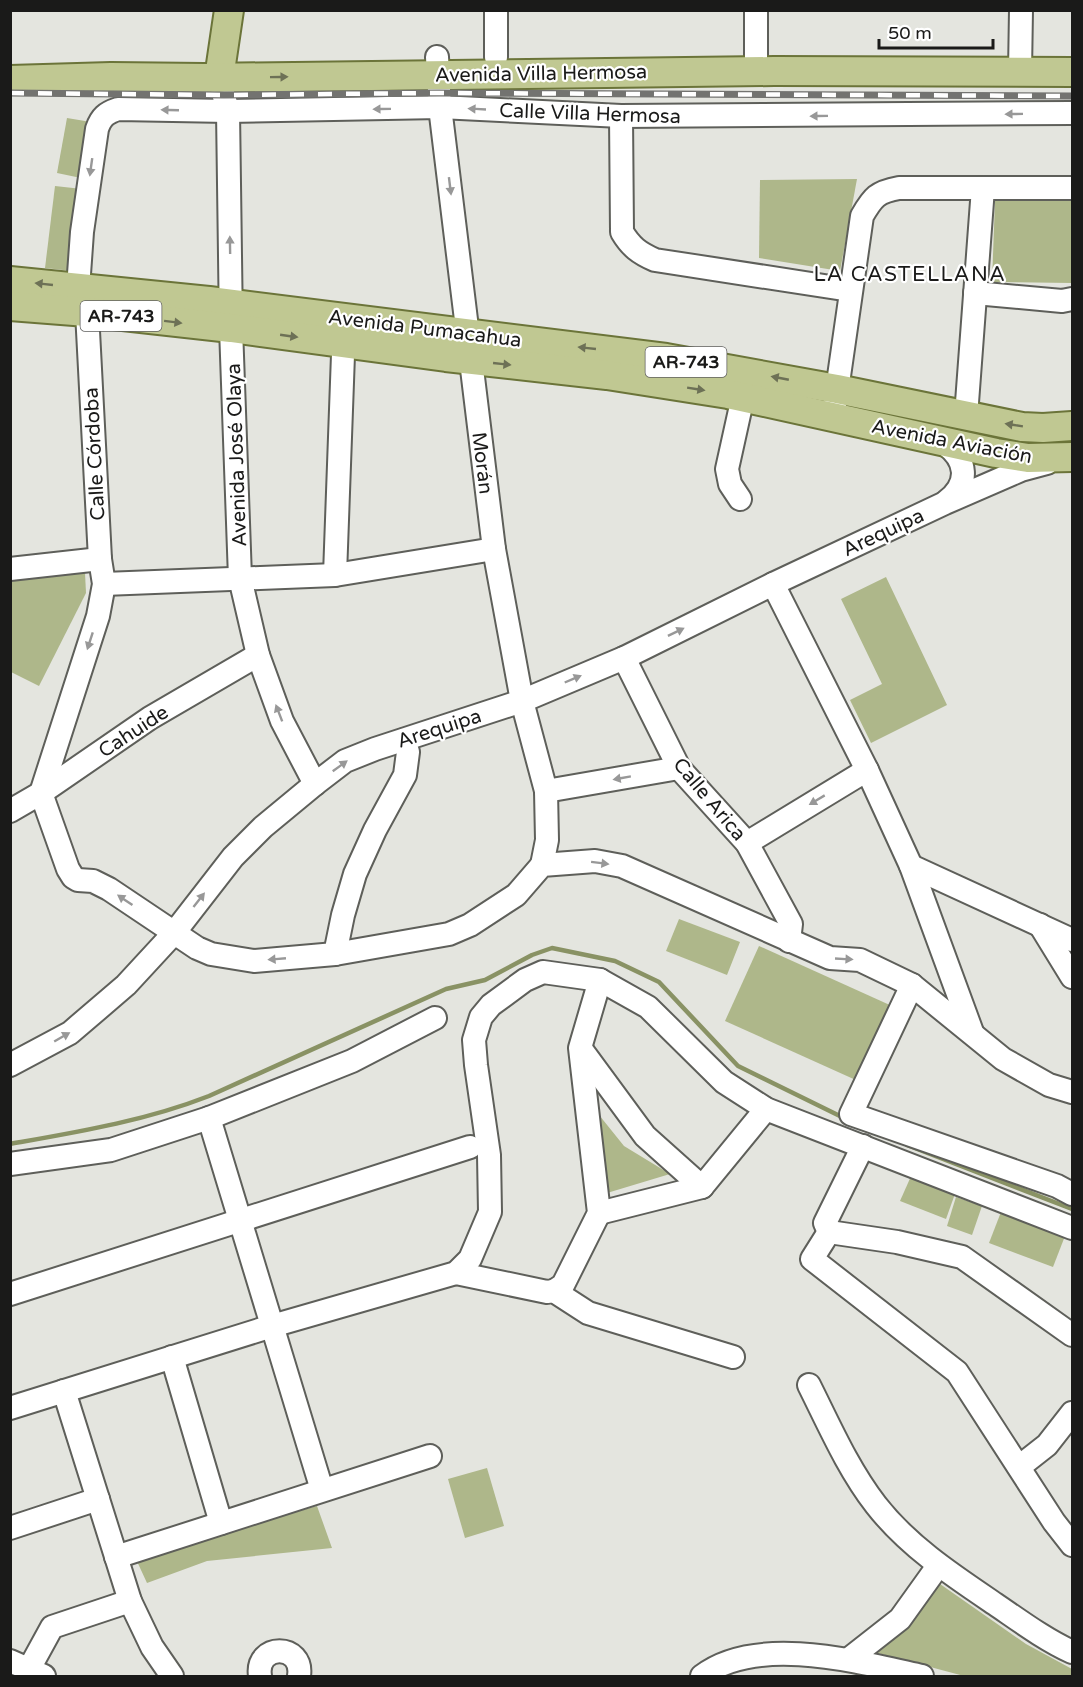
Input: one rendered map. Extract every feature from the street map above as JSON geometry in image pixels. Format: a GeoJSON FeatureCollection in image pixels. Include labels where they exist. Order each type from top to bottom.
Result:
{"type":"FeatureCollection","features":[{"type":"Feature","properties":{"kind":"main road","name":"Avenida José Olaya"},"geometry":{"type":"LineString","coordinates":[[229,10],[229,68]]}},
{"type":"Feature","properties":{"kind":"main road","name":"Avenida José Olaya"},"geometry":{"type":"LineString","coordinates":[[229,68],[245,10]]}},
{"type":"Feature","properties":{"kind":"main road","name":"Avenida Villa Hermosa"},"geometry":{"type":"LineString","coordinates":[[1020,64],[1072,56]]}},
{"type":"Feature","properties":{"kind":"main road","name":"Avenida Villa Hermosa"},"geometry":{"type":"LineString","coordinates":[[438,66],[496,57],[756,63]]}},
{"type":"Feature","properties":{"kind":"main road","name":"Avenida Villa Hermosa"},"geometry":{"type":"LineString","coordinates":[[10,63],[229,68],[756,63],[1020,64],[1072,72]]}},
{"type":"Feature","properties":{"kind":"main road","name":"Avenida Villa Hermosa"},"geometry":{"type":"LineString","coordinates":[[10,80],[111,77],[229,68]]}},
{"type":"Feature","properties":{"kind":"main road","name":"Avenida Pumacahua"},"geometry":{"type":"LineString","coordinates":[[10,281],[82,300],[231,316],[470,347],[607,375],[837,389]]}},
{"type":"Feature","properties":{"kind":"main road","name":"Avenida Pumacahua"},"geometry":{"type":"LineString","coordinates":[[10,306],[82,300]]}},
{"type":"Feature","properties":{"kind":"main road","name":"Avenida Pumacahua"},"geometry":{"type":"LineString","coordinates":[[746,385],[833,418]]}},
{"type":"Feature","properties":{"kind":"main road","name":"Avenida Aviación"},"geometry":{"type":"LineString","coordinates":[[837,389],[1022,427],[1072,426]]}},
{"type":"Feature","properties":{"kind":"main road","name":"Avenida Aviación"},"geometry":{"type":"LineString","coordinates":[[833,418],[945,444],[1017,456],[1068,458]]}},
{"type":"Feature","properties":{"kind":"street"},"geometry":{"type":"LineString","coordinates":[[496,10],[496,57]]}},
{"type":"Feature","properties":{"kind":"street"},"geometry":{"type":"LineString","coordinates":[[756,10],[756,63]]}},
{"type":"Feature","properties":{"kind":"street"},"geometry":{"type":"LineString","coordinates":[[1020,64],[1021,10]]}},
{"type":"Feature","properties":{"kind":"street","name":"Morán"},"geometry":{"type":"LineString","coordinates":[[438,66],[440,107],[494,549],[522,701],[546,791],[547,840],[542,865]]}},
{"type":"Feature","properties":{"kind":"street","name":"Avenida José Olaya"},"geometry":{"type":"LineString","coordinates":[[229,68],[231,316],[240,578],[258,655],[282,721],[315,784]]}},
{"type":"Feature","properties":{"kind":"street","name":"Calle Villa Hermosa"},"geometry":{"type":"LineString","coordinates":[[107,112],[118,109],[228,111],[440,107],[621,116],[813,117],[1072,113]]}},
{"type":"Feature","properties":{"kind":"street","name":"Calle Córdoba"},"geometry":{"type":"LineString","coordinates":[[41,793],[98,616],[104,584],[100,559],[82,300],[82,232],[97,129],[100,120],[107,112]]}},
{"type":"Feature","properties":{"kind":"street"},"geometry":{"type":"LineString","coordinates":[[621,116],[622,232],[630,246],[642,255],[655,260],[850,290]]}},
{"type":"Feature","properties":{"kind":"street"},"geometry":{"type":"LineString","coordinates":[[833,418],[862,216],[873,198],[880,192],[899,188],[1072,188]]}},
{"type":"Feature","properties":{"kind":"street"},"geometry":{"type":"LineString","coordinates":[[966,416],[982,188]]}},
{"type":"Feature","properties":{"kind":"street"},"geometry":{"type":"LineString","coordinates":[[975,293],[1062,301],[1072,299]]}},
{"type":"Feature","properties":{"kind":"street"},"geometry":{"type":"LineString","coordinates":[[335,575],[344,331]]}},
{"type":"Feature","properties":{"kind":"street"},"geometry":{"type":"LineString","coordinates":[[740,499],[730,484],[727,469],[746,385]]}},
{"type":"Feature","properties":{"kind":"street","name":"Arequipa"},"geometry":{"type":"LineString","coordinates":[[945,444],[959,459],[963,471],[962,484],[956,495],[945,503]]}},
{"type":"Feature","properties":{"kind":"street","name":"Arequipa"},"geometry":{"type":"LineString","coordinates":[[12,1062],[70,1033],[126,985],[174,933],[233,857],[263,827],[345,761],[522,701],[624,658],[773,584],[945,503],[1020,470],[1068,458]]}},
{"type":"Feature","properties":{"kind":"street"},"geometry":{"type":"LineString","coordinates":[[104,584],[335,575],[494,549]]}},
{"type":"Feature","properties":{"kind":"street"},"geometry":{"type":"LineString","coordinates":[[10,569],[100,559]]}},
{"type":"Feature","properties":{"kind":"street"},"geometry":{"type":"LineString","coordinates":[[773,584],[867,770],[911,866],[972,1034]]}},
{"type":"Feature","properties":{"kind":"street","name":"Cahuide"},"geometry":{"type":"LineString","coordinates":[[10,811],[41,793],[150,718],[258,655]]}},
{"type":"Feature","properties":{"kind":"street","name":"Calle Arica"},"geometry":{"type":"LineString","coordinates":[[624,658],[679,768],[747,843],[791,924],[789,941]]}},
{"type":"Feature","properties":{"kind":"street"},"geometry":{"type":"LineString","coordinates":[[335,954],[355,874],[375,830],[405,775],[408,752],[404,740]]}},
{"type":"Feature","properties":{"kind":"street"},"geometry":{"type":"LineString","coordinates":[[546,791],[679,768]]}},
{"type":"Feature","properties":{"kind":"street"},"geometry":{"type":"LineString","coordinates":[[747,843],[867,770]]}},
{"type":"Feature","properties":{"kind":"street"},"geometry":{"type":"LineString","coordinates":[[41,793],[68,869],[73,877],[78,880],[93,881],[109,889],[197,948],[211,954],[254,961],[335,954],[448,934],[470,925],[516,895],[542,865],[595,861],[622,866],[830,958],[860,960],[912,985],[1003,1059],[1049,1085],[1072,1092]]}},
{"type":"Feature","properties":{"kind":"street"},"geometry":{"type":"LineString","coordinates":[[911,866],[1072,940]]}},
{"type":"Feature","properties":{"kind":"street"},"geometry":{"type":"LineString","coordinates":[[1040,925],[1072,977]]}},
{"type":"Feature","properties":{"kind":"street"},"geometry":{"type":"LineString","coordinates":[[456,1273],[470,1259],[490,1212],[489,1155],[474,1040],[481,1017],[491,1005],[525,980],[543,972],[600,980],[648,1007],[724,1082],[766,1109],[1072,1228]]}},
{"type":"Feature","properties":{"kind":"street"},"geometry":{"type":"LineString","coordinates":[[554,1292],[563,1285],[598,1213],[580,1048],[600,980]]}},
{"type":"Feature","properties":{"kind":"street"},"geometry":{"type":"LineString","coordinates":[[912,985],[851,1114],[1057,1186],[1072,1194]]}},
{"type":"Feature","properties":{"kind":"street"},"geometry":{"type":"LineString","coordinates":[[10,1164],[111,1150],[209,1118],[352,1061],[435,1018]]}},
{"type":"Feature","properties":{"kind":"street"},"geometry":{"type":"LineString","coordinates":[[580,1048],[645,1136],[702,1187]]}},
{"type":"Feature","properties":{"kind":"street"},"geometry":{"type":"LineString","coordinates":[[598,1213],[702,1187],[766,1109]]}},
{"type":"Feature","properties":{"kind":"street"},"geometry":{"type":"LineString","coordinates":[[209,1118],[322,1491]]}},
{"type":"Feature","properties":{"kind":"street"},"geometry":{"type":"LineString","coordinates":[[829,1232],[825,1223],[863,1146]]}},
{"type":"Feature","properties":{"kind":"street"},"geometry":{"type":"LineString","coordinates":[[10,1294],[470,1147]]}},
{"type":"Feature","properties":{"kind":"street"},"geometry":{"type":"LineString","coordinates":[[829,1232],[897,1242],[962,1257],[1072,1335]]}},
{"type":"Feature","properties":{"kind":"street"},"geometry":{"type":"LineString","coordinates":[[829,1232],[812,1259],[957,1372],[1054,1522],[1072,1545]]}},
{"type":"Feature","properties":{"kind":"street"},"geometry":{"type":"LineString","coordinates":[[10,1408],[272,1326],[456,1273],[554,1292],[588,1313],[733,1357]]}},
{"type":"Feature","properties":{"kind":"street"},"geometry":{"type":"LineString","coordinates":[[172,1357],[221,1523]]}},
{"type":"Feature","properties":{"kind":"street"},"geometry":{"type":"LineString","coordinates":[[809,1385],[838,1444],[874,1503],[893,1525],[938,1566],[1050,1642],[1072,1652]]}},
{"type":"Feature","properties":{"kind":"street"},"geometry":{"type":"LineString","coordinates":[[64,1391],[130,1600],[152,1647],[172,1677]]}},
{"type":"Feature","properties":{"kind":"street"},"geometry":{"type":"LineString","coordinates":[[1018,1467],[1047,1445],[1072,1413]]}},
{"type":"Feature","properties":{"kind":"street"},"geometry":{"type":"LineString","coordinates":[[116,1557],[430,1456]]}},
{"type":"Feature","properties":{"kind":"street"},"geometry":{"type":"LineString","coordinates":[[10,1528],[98,1499]]}},
{"type":"Feature","properties":{"kind":"street"},"geometry":{"type":"LineString","coordinates":[[849,1659],[900,1619],[938,1566]]}},
{"type":"Feature","properties":{"kind":"street"},"geometry":{"type":"LineString","coordinates":[[28,1669],[52,1627],[130,1600]]}},
{"type":"Feature","properties":{"kind":"street"},"geometry":{"type":"LineString","coordinates":[[260,1677],[262,1661],[266,1656],[278,1651],[291,1654],[295,1659],[298,1664],[298,1677]]}},
{"type":"Feature","properties":{"kind":"street"},"geometry":{"type":"LineString","coordinates":[[702,1677],[711,1669],[738,1658],[785,1655],[849,1659],[921,1677]]}},
{"type":"Feature","properties":{"kind":"green space"},"geometry":{"type":"Polygon","coordinates":[[[67,118],[91,122],[81,178],[57,173],[67,118]]]}},
{"type":"Feature","properties":{"kind":"green space"},"geometry":{"type":"Polygon","coordinates":[[[857,179],[840,271],[759,258],[760,180],[857,179]]]}},
{"type":"Feature","properties":{"kind":"green space"},"geometry":{"type":"Polygon","coordinates":[[[55,186],[82,189],[72,271],[45,268],[55,186]]]}},
{"type":"Feature","properties":{"kind":"green space"},"geometry":{"type":"Polygon","coordinates":[[[1072,199],[1072,283],[992,282],[995,201],[1072,199]]]}},
{"type":"Feature","properties":{"kind":"green space"},"geometry":{"type":"Polygon","coordinates":[[[85,573],[86,593],[39,686],[11,672],[10,580],[85,573]]]}},
{"type":"Feature","properties":{"kind":"green space"},"geometry":{"type":"Polygon","coordinates":[[[886,577],[947,705],[871,743],[850,700],[882,684],[841,599],[886,577]]]}},
{"type":"Feature","properties":{"kind":"green space"},"geometry":{"type":"Polygon","coordinates":[[[679,919],[740,942],[727,975],[666,951],[679,919]]]}},
{"type":"Feature","properties":{"kind":"green space"},"geometry":{"type":"Polygon","coordinates":[[[759,946],[892,1006],[858,1081],[725,1021],[759,946]]]}},
{"type":"Feature","properties":{"kind":"green space"},"geometry":{"type":"Polygon","coordinates":[[[587,1100],[624,1146],[670,1174],[607,1193],[587,1100]]]}},
{"type":"Feature","properties":{"kind":"green space"},"geometry":{"type":"Polygon","coordinates":[[[912,1174],[956,1191],[946,1219],[900,1201],[912,1174]]]}},
{"type":"Feature","properties":{"kind":"green space"},"geometry":{"type":"Polygon","coordinates":[[[956,1197],[982,1206],[972,1235],[947,1226],[956,1197]]]}},
{"type":"Feature","properties":{"kind":"green space"},"geometry":{"type":"Polygon","coordinates":[[[1001,1212],[1065,1236],[1053,1267],[989,1243],[1001,1212]]]}},
{"type":"Feature","properties":{"kind":"green space"},"geometry":{"type":"Polygon","coordinates":[[[487,1468],[504,1526],[465,1538],[448,1479],[487,1468]]]}},
{"type":"Feature","properties":{"kind":"green space"},"geometry":{"type":"Polygon","coordinates":[[[317,1506],[332,1548],[207,1561],[147,1583],[135,1557],[317,1506]]]}},
{"type":"Feature","properties":{"kind":"green space"},"geometry":{"type":"Polygon","coordinates":[[[940,1584],[1026,1644],[1072,1669],[1072,1676],[964,1676],[874,1652],[907,1629],[940,1584]]]}},
{"type":"Feature","properties":{"kind":"waterway"},"geometry":{"type":"LineString","coordinates":[[10,1144],[111,1125],[185,1105],[446,989],[485,980],[532,955],[552,948],[615,961],[659,982],[738,1066],[844,1118]]}},
{"type":"Feature","properties":{"kind":"waterway"},"geometry":{"type":"LineString","coordinates":[[907,1145],[1072,1209]]}},
{"type":"Feature","properties":{"kind":"railway"},"geometry":{"type":"LineString","coordinates":[[10,93],[1072,96]]}},
{"type":"Feature","properties":{"kind":"district","name":"LA CASTELLANA"},"geometry":{"type":"Point","coordinates":[910,274]}}]}
